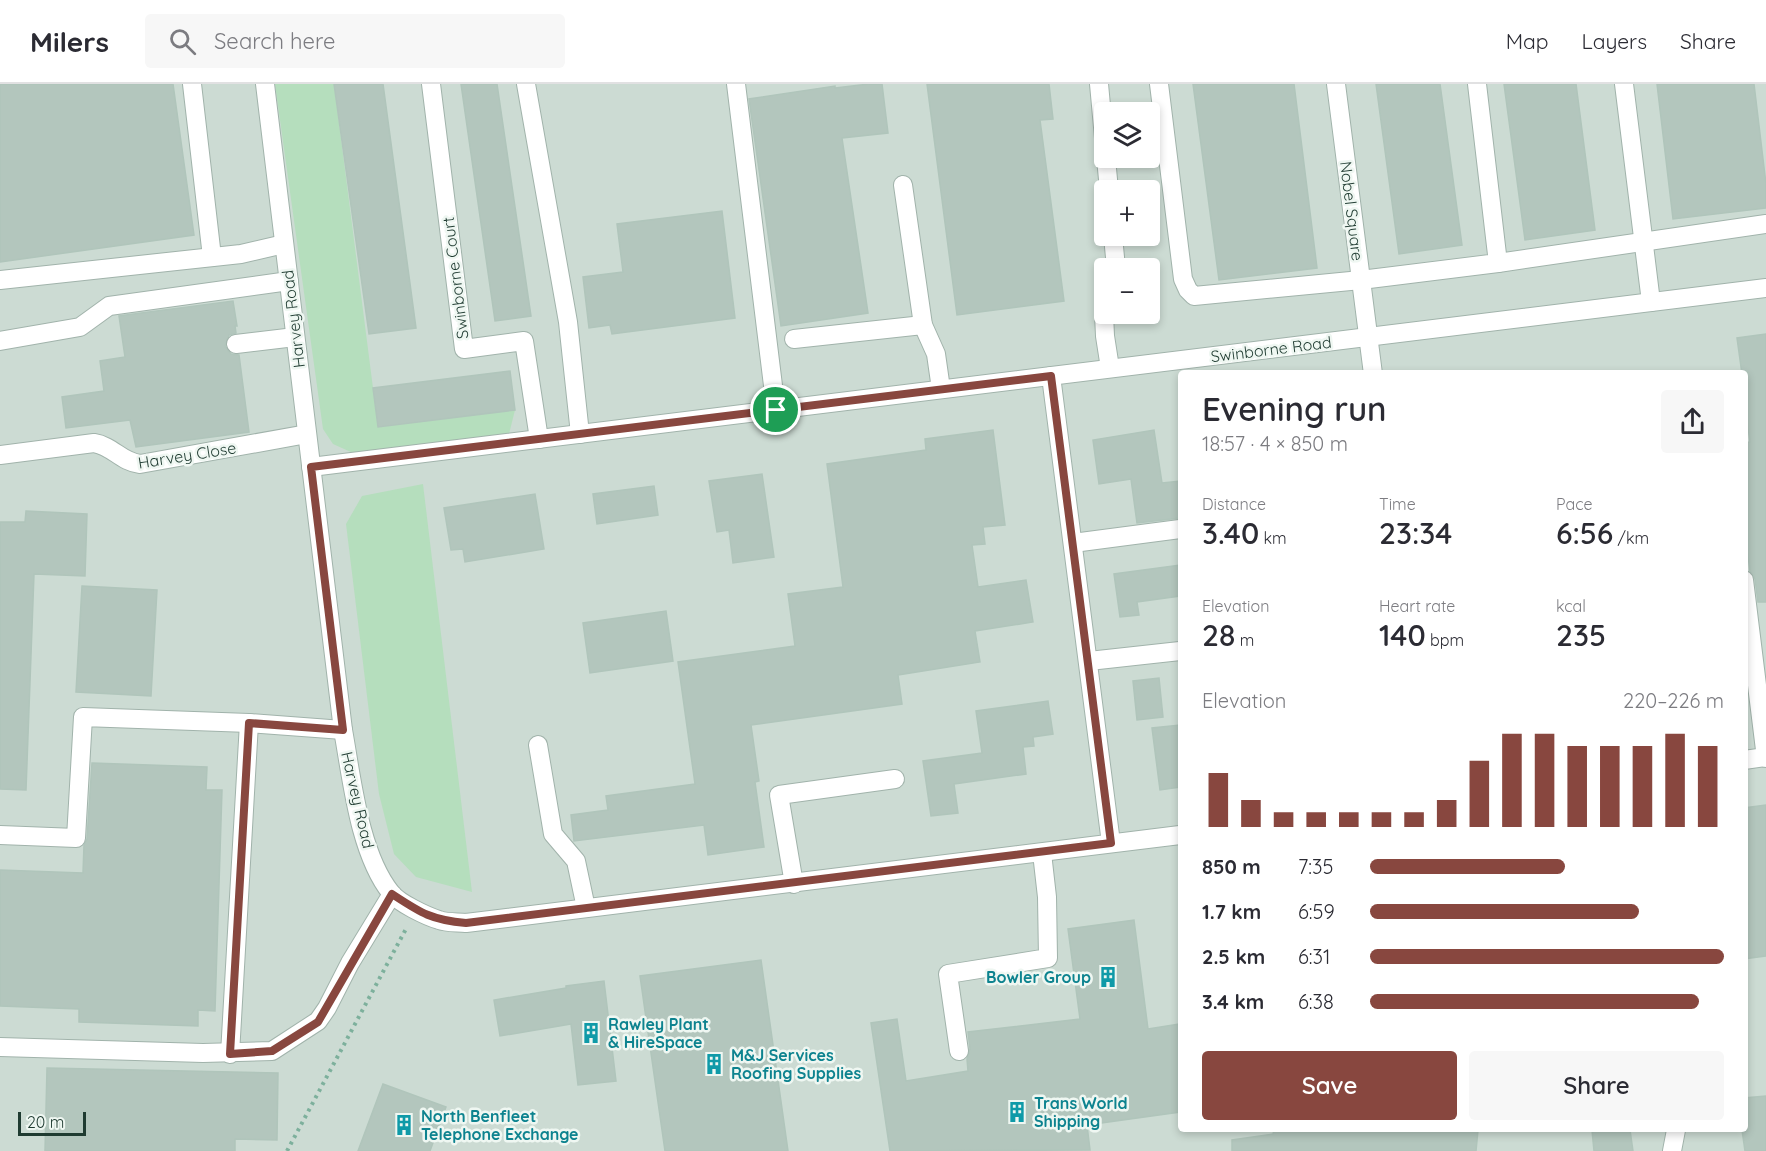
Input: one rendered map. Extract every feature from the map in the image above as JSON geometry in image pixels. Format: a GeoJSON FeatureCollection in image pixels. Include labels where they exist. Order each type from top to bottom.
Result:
{"type":"FeatureCollection","features":[{"type":"Feature","properties":{"kind":"street"},"geometry":{"type":"LineString","coordinates":[[192,84],[212,257]]}},
{"type":"Feature","properties":{"kind":"street","name":"Harvey Road"},"geometry":{"type":"LineString","coordinates":[[265,84],[343,730],[371,857],[392,894],[416,910],[440,921],[466,923],[1178,835]]}},
{"type":"Feature","properties":{"kind":"street","name":"Swinborne Court"},"geometry":{"type":"LineString","coordinates":[[431,84],[464,349],[524,341],[539,439]]}},
{"type":"Feature","properties":{"kind":"street"},"geometry":{"type":"LineString","coordinates":[[526,84],[568,322],[580,434]]}},
{"type":"Feature","properties":{"kind":"street"},"geometry":{"type":"LineString","coordinates":[[736,84],[776,410]]}},
{"type":"Feature","properties":{"kind":"street"},"geometry":{"type":"LineString","coordinates":[[1099,84],[1101,102]]}},
{"type":"Feature","properties":{"kind":"street"},"geometry":{"type":"LineString","coordinates":[[1159,84],[1183,279],[1194,296],[1361,280],[1498,263],[1766,224]]}},
{"type":"Feature","properties":{"kind":"street","name":"Nobel Square"},"geometry":{"type":"LineString","coordinates":[[1336,84],[1372,370]]}},
{"type":"Feature","properties":{"kind":"street"},"geometry":{"type":"LineString","coordinates":[[1477,84],[1498,263]]}},
{"type":"Feature","properties":{"kind":"street"},"geometry":{"type":"LineString","coordinates":[[1624,84],[1651,302]]}},
{"type":"Feature","properties":{"kind":"street"},"geometry":{"type":"LineString","coordinates":[[903,185],[923,325],[936,354],[941,389]]}},
{"type":"Feature","properties":{"kind":"street"},"geometry":{"type":"LineString","coordinates":[[0,279],[241,254],[284,244]]}},
{"type":"Feature","properties":{"kind":"street"},"geometry":{"type":"LineString","coordinates":[[0,341],[80,327],[109,306],[288,280]]}},
{"type":"Feature","properties":{"kind":"street","name":"Swinborne Road"},"geometry":{"type":"LineString","coordinates":[[311,467],[1766,288]]}},
{"type":"Feature","properties":{"kind":"street"},"geometry":{"type":"LineString","coordinates":[[1104,324],[1110,369]]}},
{"type":"Feature","properties":{"kind":"street"},"geometry":{"type":"LineString","coordinates":[[794,339],[923,325]]}},
{"type":"Feature","properties":{"kind":"street"},"geometry":{"type":"LineString","coordinates":[[236,344],[295,337]]}},
{"type":"Feature","properties":{"kind":"street"},"geometry":{"type":"LineString","coordinates":[[1051,376],[1111,843]]}},
{"type":"Feature","properties":{"kind":"street","name":"Harvey Close"},"geometry":{"type":"LineString","coordinates":[[0,455],[94,443],[105,445],[130,463],[140,464],[307,434]]}},
{"type":"Feature","properties":{"kind":"street"},"geometry":{"type":"LineString","coordinates":[[1073,543],[1178,529]]}},
{"type":"Feature","properties":{"kind":"street"},"geometry":{"type":"LineString","coordinates":[[1748,612],[1766,758],[1748,760]]}},
{"type":"Feature","properties":{"kind":"street"},"geometry":{"type":"LineString","coordinates":[[1089,661],[1178,651]]}},
{"type":"Feature","properties":{"kind":"street"},"geometry":{"type":"LineString","coordinates":[[0,835],[76,838],[83,717],[249,723],[343,730]]}},
{"type":"Feature","properties":{"kind":"street"},"geometry":{"type":"LineString","coordinates":[[230,1054],[249,723]]}},
{"type":"Feature","properties":{"kind":"street"},"geometry":{"type":"LineString","coordinates":[[538,745],[553,834],[576,861],[586,908]]}},
{"type":"Feature","properties":{"kind":"street"},"geometry":{"type":"LineString","coordinates":[[794,884],[779,795],[895,779]]}},
{"type":"Feature","properties":{"kind":"street"},"geometry":{"type":"LineString","coordinates":[[959,1051],[948,974],[1048,958],[1047,897],[1042,853]]}},
{"type":"Feature","properties":{"kind":"street"},"geometry":{"type":"LineString","coordinates":[[0,1047],[230,1054],[272,1051],[318,1022],[392,894]]}},
{"type":"Feature","properties":{"kind":"street"},"geometry":{"type":"LineString","coordinates":[[1672,1151],[1676,1132]]}},
{"type":"Feature","properties":{"kind":"path"},"geometry":{"type":"LineString","coordinates":[[287,1151],[416,910]]}},
{"type":"Feature","properties":{"kind":"shaded area"},"geometry":{"type":"Polygon","coordinates":[[[0,84],[1766,84],[1766,1151],[0,1151],[0,84]]]}},
{"type":"Feature","properties":{"kind":"green space"},"geometry":{"type":"Polygon","coordinates":[[[275,84],[334,84],[378,427],[515,410],[509,434],[353,453],[333,444],[323,429],[275,84]]]}},
{"type":"Feature","properties":{"kind":"green space"},"geometry":{"type":"Polygon","coordinates":[[[423,484],[472,892],[416,877],[394,854],[379,794],[346,524],[362,496],[423,484]]]}},
{"type":"Feature","properties":{"kind":"building"},"geometry":{"type":"Polygon","coordinates":[[[0,84],[173,84],[194,235],[0,262],[0,84]]]}},
{"type":"Feature","properties":{"kind":"building"},"geometry":{"type":"Polygon","coordinates":[[[334,84],[383,84],[416,328],[369,334],[334,84]]]}},
{"type":"Feature","properties":{"kind":"building"},"geometry":{"type":"Polygon","coordinates":[[[461,84],[497,84],[531,316],[495,321],[461,84]]]}},
{"type":"Feature","properties":{"kind":"building"},"geometry":{"type":"Polygon","coordinates":[[[882,84],[888,133],[842,138],[868,313],[781,326],[749,99],[835,86],[835,88],[882,84]]]}},
{"type":"Feature","properties":{"kind":"building"},"geometry":{"type":"Polygon","coordinates":[[[927,84],[1049,84],[1053,119],[1040,120],[1064,301],[957,315],[927,84]]]}},
{"type":"Feature","properties":{"kind":"building"},"geometry":{"type":"Polygon","coordinates":[[[1193,84],[1294,84],[1317,268],[1219,280],[1193,84]]]}},
{"type":"Feature","properties":{"kind":"building"},"geometry":{"type":"Polygon","coordinates":[[[1376,84],[1440,84],[1462,245],[1399,254],[1376,84]]]}},
{"type":"Feature","properties":{"kind":"building"},"geometry":{"type":"Polygon","coordinates":[[[1504,84],[1576,84],[1595,230],[1525,240],[1504,84]]]}},
{"type":"Feature","properties":{"kind":"building"},"geometry":{"type":"Polygon","coordinates":[[[1657,84],[1754,84],[1766,184],[1766,208],[1673,219],[1657,84]]]}},
{"type":"Feature","properties":{"kind":"building"},"geometry":{"type":"Polygon","coordinates":[[[722,211],[735,318],[612,334],[610,325],[589,328],[583,277],[623,272],[617,224],[722,211]]]}},
{"type":"Feature","properties":{"kind":"building"},"geometry":{"type":"Polygon","coordinates":[[[233,301],[236,333],[229,335],[225,346],[231,354],[239,355],[249,432],[136,447],[130,420],[66,428],[62,397],[104,391],[100,361],[125,357],[119,316],[233,301]]]}},
{"type":"Feature","properties":{"kind":"building"},"geometry":{"type":"Polygon","coordinates":[[[1766,334],[1766,602],[1758,602],[1755,579],[1750,571],[1748,556],[1748,442],[1750,442],[1748,370],[1741,370],[1737,338],[1766,334]]]}},
{"type":"Feature","properties":{"kind":"building"},"geometry":{"type":"Polygon","coordinates":[[[510,371],[515,410],[378,427],[373,388],[510,371]]]}},
{"type":"Feature","properties":{"kind":"building"},"geometry":{"type":"Polygon","coordinates":[[[993,430],[1005,525],[983,527],[985,544],[972,545],[978,587],[1026,580],[1033,622],[975,631],[980,662],[898,675],[902,704],[751,725],[759,781],[755,782],[764,847],[708,855],[704,825],[574,841],[571,815],[608,810],[606,796],[695,784],[678,662],[795,646],[788,594],[843,587],[827,464],[926,450],[925,439],[993,430]]]}},
{"type":"Feature","properties":{"kind":"building"},"geometry":{"type":"Polygon","coordinates":[[[1154,430],[1162,483],[1178,481],[1178,518],[1137,523],[1131,479],[1099,484],[1093,440],[1154,430]]]}},
{"type":"Feature","properties":{"kind":"building"},"geometry":{"type":"Polygon","coordinates":[[[762,474],[774,557],[733,563],[729,530],[717,532],[709,481],[762,474]]]}},
{"type":"Feature","properties":{"kind":"building"},"geometry":{"type":"Polygon","coordinates":[[[654,486],[658,515],[597,524],[593,494],[654,486]]]}},
{"type":"Feature","properties":{"kind":"building"},"geometry":{"type":"Polygon","coordinates":[[[535,494],[544,549],[465,562],[463,549],[451,550],[444,508],[535,494]]]}},
{"type":"Feature","properties":{"kind":"building"},"geometry":{"type":"Polygon","coordinates":[[[26,511],[87,514],[85,576],[34,574],[26,790],[0,789],[0,522],[25,522],[26,511]]]}},
{"type":"Feature","properties":{"kind":"building"},"geometry":{"type":"Polygon","coordinates":[[[1178,565],[1178,596],[1137,602],[1139,615],[1120,617],[1114,574],[1178,565]]]}},
{"type":"Feature","properties":{"kind":"building"},"geometry":{"type":"Polygon","coordinates":[[[82,586],[157,590],[151,696],[76,692],[82,586]]]}},
{"type":"Feature","properties":{"kind":"building"},"geometry":{"type":"Polygon","coordinates":[[[666,611],[673,661],[590,673],[583,623],[666,611]]]}},
{"type":"Feature","properties":{"kind":"building"},"geometry":{"type":"Polygon","coordinates":[[[1159,678],[1163,717],[1137,720],[1133,681],[1159,678]]]}},
{"type":"Feature","properties":{"kind":"building"},"geometry":{"type":"Polygon","coordinates":[[[1048,701],[1053,734],[1033,737],[1034,746],[1023,747],[1026,774],[954,784],[958,813],[931,816],[923,761],[982,753],[976,711],[1048,701]]]}},
{"type":"Feature","properties":{"kind":"building"},"geometry":{"type":"Polygon","coordinates":[[[1178,725],[1178,787],[1160,790],[1152,728],[1178,725]]]}},
{"type":"Feature","properties":{"kind":"building"},"geometry":{"type":"Polygon","coordinates":[[[92,763],[207,767],[206,790],[222,790],[215,1011],[198,1010],[198,1026],[79,1022],[79,1009],[0,1006],[0,870],[83,873],[92,763]]]}},
{"type":"Feature","properties":{"kind":"building"},"geometry":{"type":"Polygon","coordinates":[[[1766,805],[1766,956],[1748,958],[1748,904],[1748,807],[1766,805]]]}},
{"type":"Feature","properties":{"kind":"building"},"geometry":{"type":"Polygon","coordinates":[[[1134,920],[1148,1029],[1178,1024],[1178,1112],[1087,1125],[1090,1150],[890,1151],[871,1023],[897,1019],[906,1081],[968,1071],[967,1059],[970,1049],[968,1032],[1080,1019],[1068,929],[1134,920]]]}},
{"type":"Feature","properties":{"kind":"building","name":"M&J Services Roofing Supplies"},"geometry":{"type":"Polygon","coordinates":[[[761,960],[788,1151],[665,1151],[640,976],[761,960]]]}},
{"type":"Feature","properties":{"kind":"building"},"geometry":{"type":"Polygon","coordinates":[[[604,981],[616,1081],[578,1085],[571,1024],[500,1036],[494,1000],[604,981]]]}},
{"type":"Feature","properties":{"kind":"building"},"geometry":{"type":"Polygon","coordinates":[[[47,1068],[278,1073],[277,1140],[235,1139],[235,1151],[45,1151],[47,1068]]]}},
{"type":"Feature","properties":{"kind":"building","name":"North Benfleet Telephone Exchange"},"geometry":{"type":"Polygon","coordinates":[[[383,1084],[446,1107],[430,1151],[358,1151],[383,1084]]]}},
{"type":"Feature","properties":{"kind":"building"},"geometry":{"type":"Polygon","coordinates":[[[1766,1096],[1766,1151],[1745,1151],[1742,1132],[1748,1132],[1748,1098],[1766,1096]]]}},
{"type":"Feature","properties":{"kind":"building"},"geometry":{"type":"Polygon","coordinates":[[[1274,1132],[1478,1132],[1476,1151],[1232,1151],[1232,1140],[1273,1134],[1274,1132]]]}},
{"type":"Feature","properties":{"kind":"building"},"geometry":{"type":"Polygon","coordinates":[[[1592,1132],[1630,1132],[1633,1151],[1594,1151],[1592,1132]]]}},
{"type":"Feature","properties":{"kind":"place","name":"Bowler Group"},"geometry":{"type":"Point","coordinates":[1108,977]}},
{"type":"Feature","properties":{"kind":"place","name":"Rawley Plant & HireSpace"},"geometry":{"type":"Point","coordinates":[591,1033]}},
{"type":"Feature","properties":{"kind":"place","name":"M&J Services Roofing Supplies"},"geometry":{"type":"Point","coordinates":[714,1064]}},
{"type":"Feature","properties":{"kind":"place","name":"Trans World Shipping"},"geometry":{"type":"Point","coordinates":[1017,1112]}},
{"type":"Feature","properties":{"kind":"place","name":"North Benfleet Telephone Exchange"},"geometry":{"type":"Point","coordinates":[404,1125]}},
{"type":"Feature","properties":{"kind":"route"},"geometry":{"type":"LineString","coordinates":[[1051,376],[1111,843],[466,923],[440,921],[416,910],[392,894],[350,963],[318,1022],[272,1051],[230,1054],[249,723],[343,730],[311,467],[776,410],[1051,376]]}}]}
